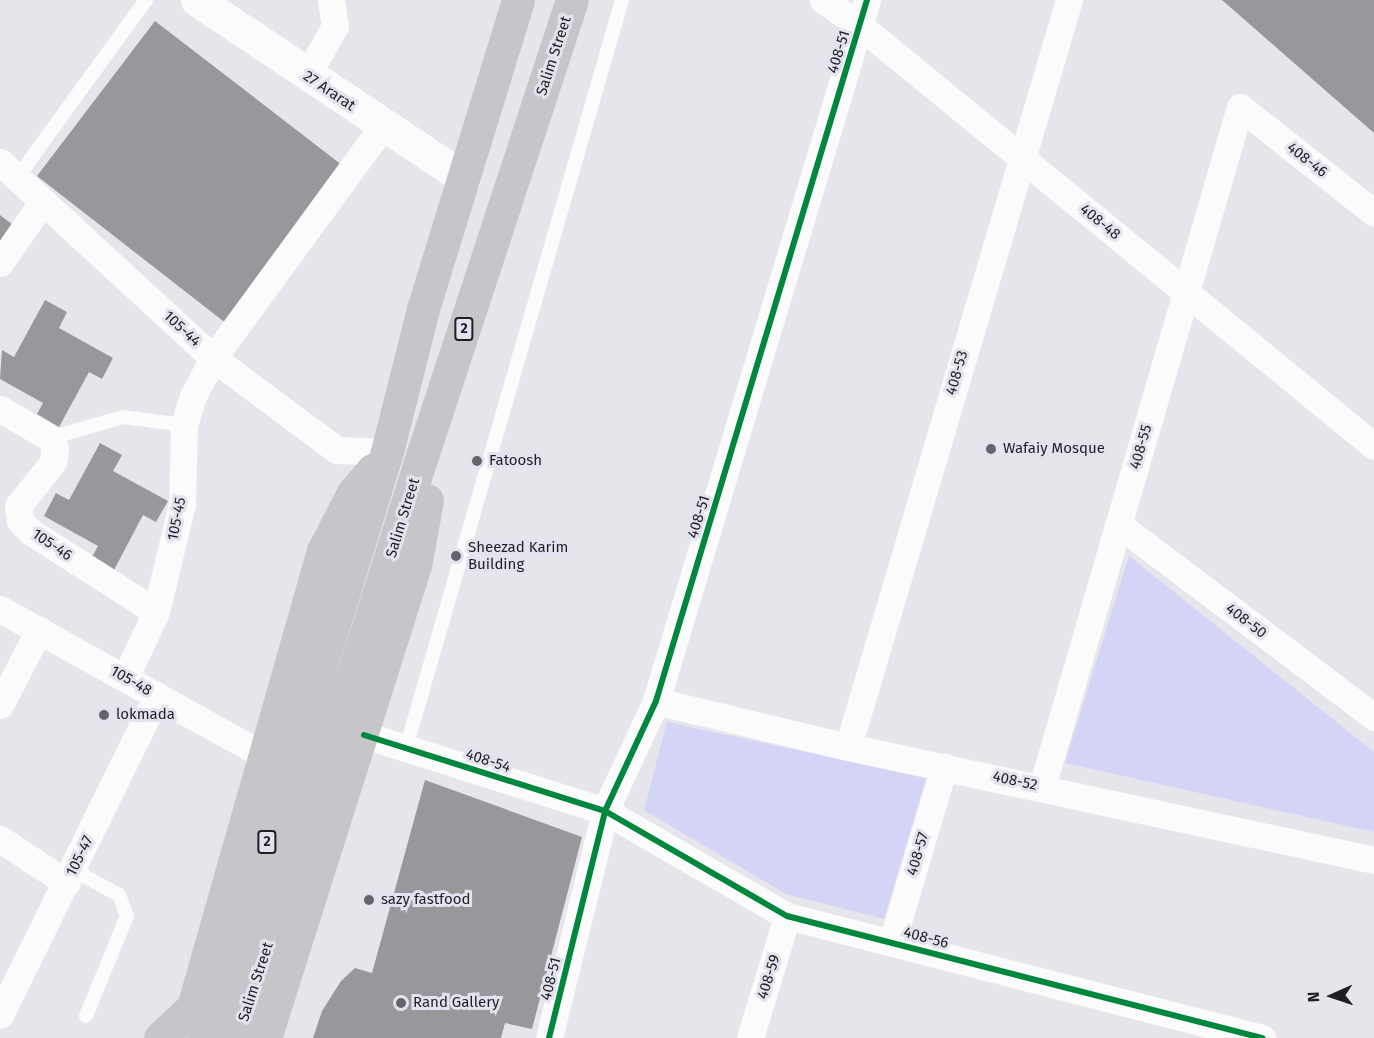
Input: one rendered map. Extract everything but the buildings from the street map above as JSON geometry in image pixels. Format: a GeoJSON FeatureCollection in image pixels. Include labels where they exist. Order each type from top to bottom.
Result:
{"type":"FeatureCollection","features":[{"type":"Feature","properties":{"kind":"main road","name":"Salim Street"},"geometry":{"type":"LineString","coordinates":[[206,1038],[329,646],[387,452],[423,309],[518,0]]}},
{"type":"Feature","properties":{"kind":"main road","name":"Salim Street"},"geometry":{"type":"LineString","coordinates":[[238,1038],[360,659],[422,456],[572,0]]}},
{"type":"Feature","properties":{"kind":"main road"},"geometry":{"type":"LineString","coordinates":[[184,1038],[262,754],[323,551],[353,493],[387,452]]}},
{"type":"Feature","properties":{"kind":"main road"},"geometry":{"type":"LineString","coordinates":[[265,1038],[364,735],[415,566],[427,502],[422,456]]}},
{"type":"Feature","properties":{"kind":"main road"},"geometry":{"type":"LineString","coordinates":[[160,1038],[193,1007]]}},
{"type":"Feature","properties":{"kind":"street","name":"27 Ararat"},"geometry":{"type":"LineString","coordinates":[[196,0],[307,76],[464,178]]}},
{"type":"Feature","properties":{"kind":"street"},"geometry":{"type":"LineString","coordinates":[[307,76],[335,26],[331,0]]}},
{"type":"Feature","properties":{"kind":"street","name":"408-48"},"geometry":{"type":"LineString","coordinates":[[823,0],[863,13],[1020,157],[1374,446]]}},
{"type":"Feature","properties":{"kind":"street","name":"408-53"},"geometry":{"type":"LineString","coordinates":[[848,747],[1020,157],[1069,0]]}},
{"type":"Feature","properties":{"kind":"street","name":"408-51"},"geometry":{"type":"LineString","coordinates":[[549,1038],[605,811],[656,701],[863,13]]}},
{"type":"Feature","properties":{"kind":"street","name":"408-46"},"geometry":{"type":"LineString","coordinates":[[1240,107],[1374,213]]}},
{"type":"Feature","properties":{"kind":"street","name":"408-55"},"geometry":{"type":"LineString","coordinates":[[1042,787],[1240,107]]}},
{"type":"Feature","properties":{"kind":"street","name":"105-45"},"geometry":{"type":"LineString","coordinates":[[125,678],[156,612],[182,504],[184,425],[193,396],[213,358],[383,126]]}},
{"type":"Feature","properties":{"kind":"street","name":"105-44"},"geometry":{"type":"LineString","coordinates":[[9,170],[213,358],[337,450],[387,452]]}},
{"type":"Feature","properties":{"kind":"street"},"geometry":{"type":"LineString","coordinates":[[0,263],[43,201]]}},
{"type":"Feature","properties":{"kind":"street"},"geometry":{"type":"LineString","coordinates":[[0,409],[50,438]]}},
{"type":"Feature","properties":{"kind":"street","name":"105-46"},"geometry":{"type":"LineString","coordinates":[[50,438],[55,448],[53,462],[18,506],[20,521],[31,532],[156,612]]}},
{"type":"Feature","properties":{"kind":"street","name":"408-50"},"geometry":{"type":"LineString","coordinates":[[1118,524],[1374,717]]}},
{"type":"Feature","properties":{"kind":"street","name":"105-48"},"geometry":{"type":"LineString","coordinates":[[0,609],[262,754]]}},
{"type":"Feature","properties":{"kind":"street"},"geometry":{"type":"LineString","coordinates":[[0,705],[39,630]]}},
{"type":"Feature","properties":{"kind":"street","name":"105-47"},"geometry":{"type":"LineString","coordinates":[[0,1014],[70,877],[157,696]]}},
{"type":"Feature","properties":{"kind":"street","name":"408-52"},"geometry":{"type":"LineString","coordinates":[[656,701],[848,747],[1374,860]]}},
{"type":"Feature","properties":{"kind":"street","name":"408-54"},"geometry":{"type":"LineString","coordinates":[[364,735],[605,811]]}},
{"type":"Feature","properties":{"kind":"street","name":"408-57"},"geometry":{"type":"LineString","coordinates":[[892,942],[944,767]]}},
{"type":"Feature","properties":{"kind":"street","name":"408-56"},"geometry":{"type":"LineString","coordinates":[[605,811],[787,916],[1263,1038]]}},
{"type":"Feature","properties":{"kind":"street"},"geometry":{"type":"LineString","coordinates":[[0,839],[70,877]]}},
{"type":"Feature","properties":{"kind":"street","name":"408-59"},"geometry":{"type":"LineString","coordinates":[[750,1038],[787,916]]}},
{"type":"Feature","properties":{"kind":"lane"},"geometry":{"type":"LineString","coordinates":[[9,170],[146,0]]}},
{"type":"Feature","properties":{"kind":"lane"},"geometry":{"type":"LineString","coordinates":[[406,748],[622,0]]}},
{"type":"Feature","properties":{"kind":"lane"},"geometry":{"type":"LineString","coordinates":[[50,438],[123,417],[184,425]]}},
{"type":"Feature","properties":{"kind":"lane"},"geometry":{"type":"LineString","coordinates":[[70,877],[119,896],[127,916],[86,1016]]}},
{"type":"Feature","properties":{"kind":"shaded area"},"geometry":{"type":"Polygon","coordinates":[[[1129,556],[1374,752],[1374,832],[1065,763],[1129,556]]]}},
{"type":"Feature","properties":{"kind":"shaded area"},"geometry":{"type":"Polygon","coordinates":[[[667,722],[926,778],[884,919],[786,894],[644,810],[667,722]]]}},
{"type":"Feature","properties":{"kind":"cycle path"},"geometry":{"type":"LineString","coordinates":[[549,1038],[605,811],[656,701],[867,0]]}},
{"type":"Feature","properties":{"kind":"cycle path"},"geometry":{"type":"LineString","coordinates":[[364,735],[605,811],[787,916],[1263,1038]]}},
{"type":"Feature","properties":{"kind":"place","name":"Wafaiy Mosque"},"geometry":{"type":"Point","coordinates":[991,449]}},
{"type":"Feature","properties":{"kind":"place","name":"Fatoosh"},"geometry":{"type":"Point","coordinates":[477,461]}},
{"type":"Feature","properties":{"kind":"place","name":"Sheezad Karim Building"},"geometry":{"type":"Point","coordinates":[456,556]}},
{"type":"Feature","properties":{"kind":"place","name":"lokmada"},"geometry":{"type":"Point","coordinates":[104,715]}},
{"type":"Feature","properties":{"kind":"place","name":"sazy fastfood"},"geometry":{"type":"Point","coordinates":[369,900]}},
{"type":"Feature","properties":{"kind":"place","name":"Rand Gallery"},"geometry":{"type":"Point","coordinates":[401,1003]}}]}
